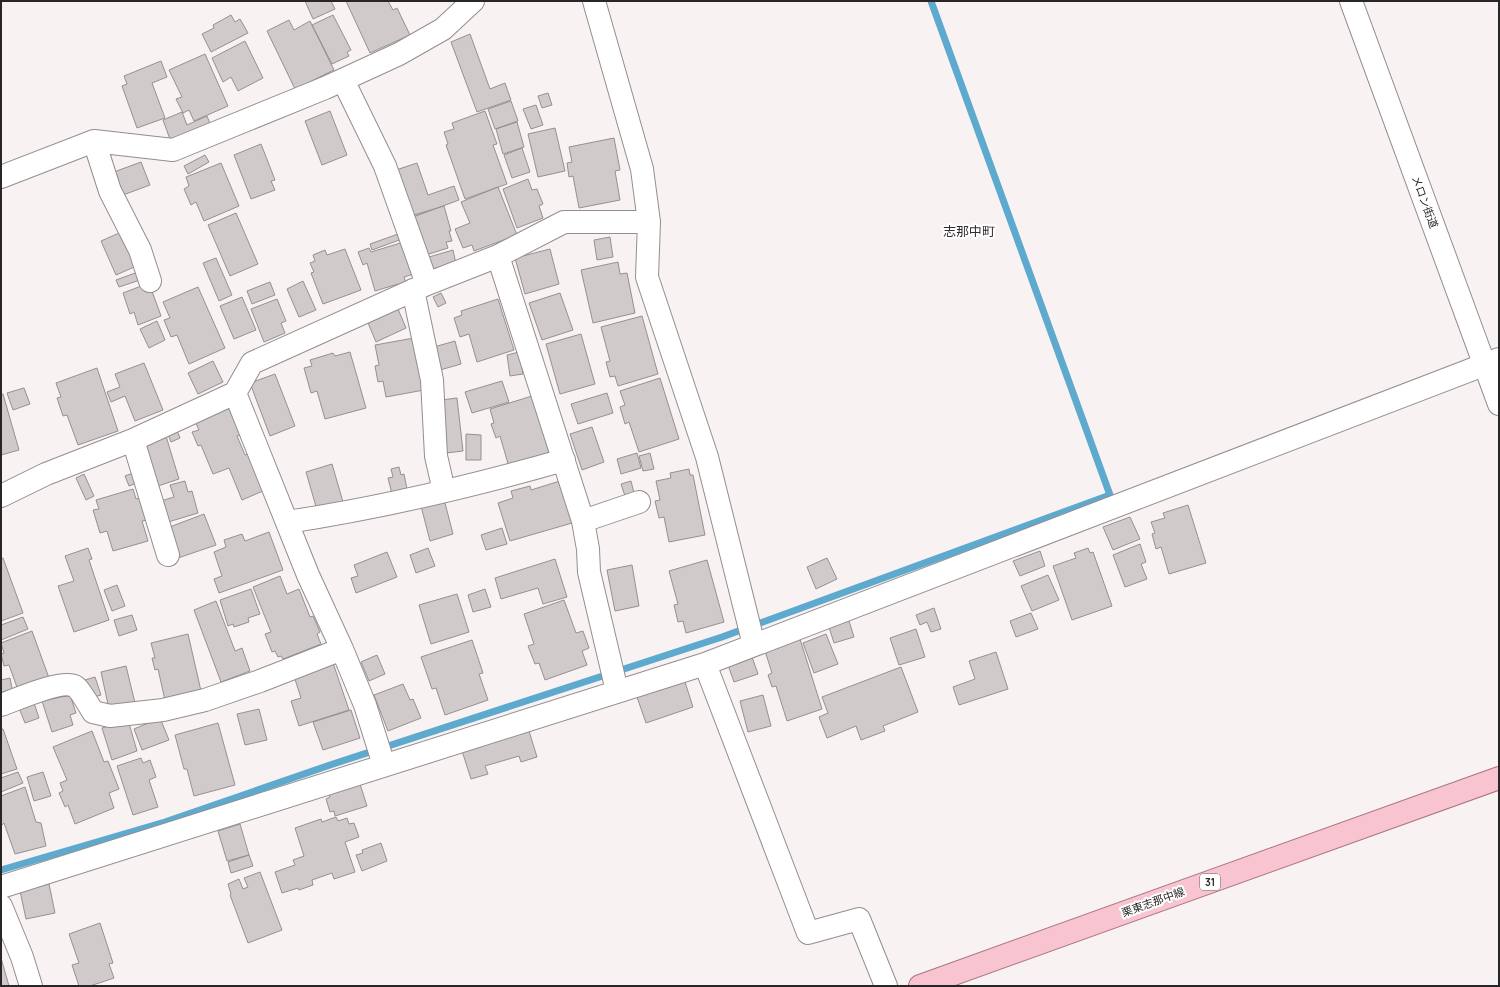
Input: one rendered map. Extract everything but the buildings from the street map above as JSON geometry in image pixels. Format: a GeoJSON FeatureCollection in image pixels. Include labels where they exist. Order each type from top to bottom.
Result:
{"type":"FeatureCollection","features":[{"type":"Feature","properties":{"kind":"main road","name":"栗東志那中線"},"geometry":{"type":"LineString","coordinates":[[920,986],[1499,778]]}},
{"type":"Feature","properties":{"kind":"street"},"geometry":{"type":"LineString","coordinates":[[1,177],[94,141],[173,150],[343,80],[399,54],[443,29],[473,1]]}},
{"type":"Feature","properties":{"kind":"street"},"geometry":{"type":"LineString","coordinates":[[594,1],[642,169],[649,222],[647,277],[707,457],[754,645]]}},
{"type":"Feature","properties":{"kind":"street","name":"メロン街道"},"geometry":{"type":"LineString","coordinates":[[1351,1],[1492,362],[1499,404]]}},
{"type":"Feature","properties":{"kind":"street"},"geometry":{"type":"LineString","coordinates":[[343,80],[385,166],[420,287],[432,380],[436,456],[444,492]]}},
{"type":"Feature","properties":{"kind":"street"},"geometry":{"type":"LineString","coordinates":[[94,141],[110,191],[140,250],[150,281]]}},
{"type":"Feature","properties":{"kind":"street"},"geometry":{"type":"LineString","coordinates":[[1,496],[46,474],[133,440],[234,393],[252,363],[420,287],[498,256],[564,222],[649,222]]}},
{"type":"Feature","properties":{"kind":"street"},"geometry":{"type":"LineString","coordinates":[[498,256],[583,521],[588,549],[589,572],[617,691]]}},
{"type":"Feature","properties":{"kind":"street"},"geometry":{"type":"LineString","coordinates":[[1,887],[705,664],[1492,362]]}},
{"type":"Feature","properties":{"kind":"street"},"geometry":{"type":"LineString","coordinates":[[234,393],[308,575],[342,649],[364,705],[384,765]]}},
{"type":"Feature","properties":{"kind":"street"},"geometry":{"type":"LineString","coordinates":[[133,440],[168,555]]}},
{"type":"Feature","properties":{"kind":"street"},"geometry":{"type":"LineString","coordinates":[[287,522],[325,516],[444,492],[498,479],[564,460]]}},
{"type":"Feature","properties":{"kind":"street"},"geometry":{"type":"LineString","coordinates":[[583,521],[639,502]]}},
{"type":"Feature","properties":{"kind":"street"},"geometry":{"type":"LineString","coordinates":[[1,704],[54,686],[68,684],[76,687],[93,712],[110,716],[163,710],[205,700],[260,681],[342,649]]}},
{"type":"Feature","properties":{"kind":"street"},"geometry":{"type":"LineString","coordinates":[[705,664],[808,933],[859,919],[886,986]]}},
{"type":"Feature","properties":{"kind":"street"},"geometry":{"type":"LineString","coordinates":[[1,906],[22,957],[31,986]]}},
{"type":"Feature","properties":{"kind":"waterway"},"geometry":{"type":"LineString","coordinates":[[1,870],[165,822],[333,764],[722,637],[1110,495],[931,1]]}},
{"type":"Feature","properties":{"kind":"district","name":"志那中町"},"geometry":{"type":"Point","coordinates":[969,231]}}]}
